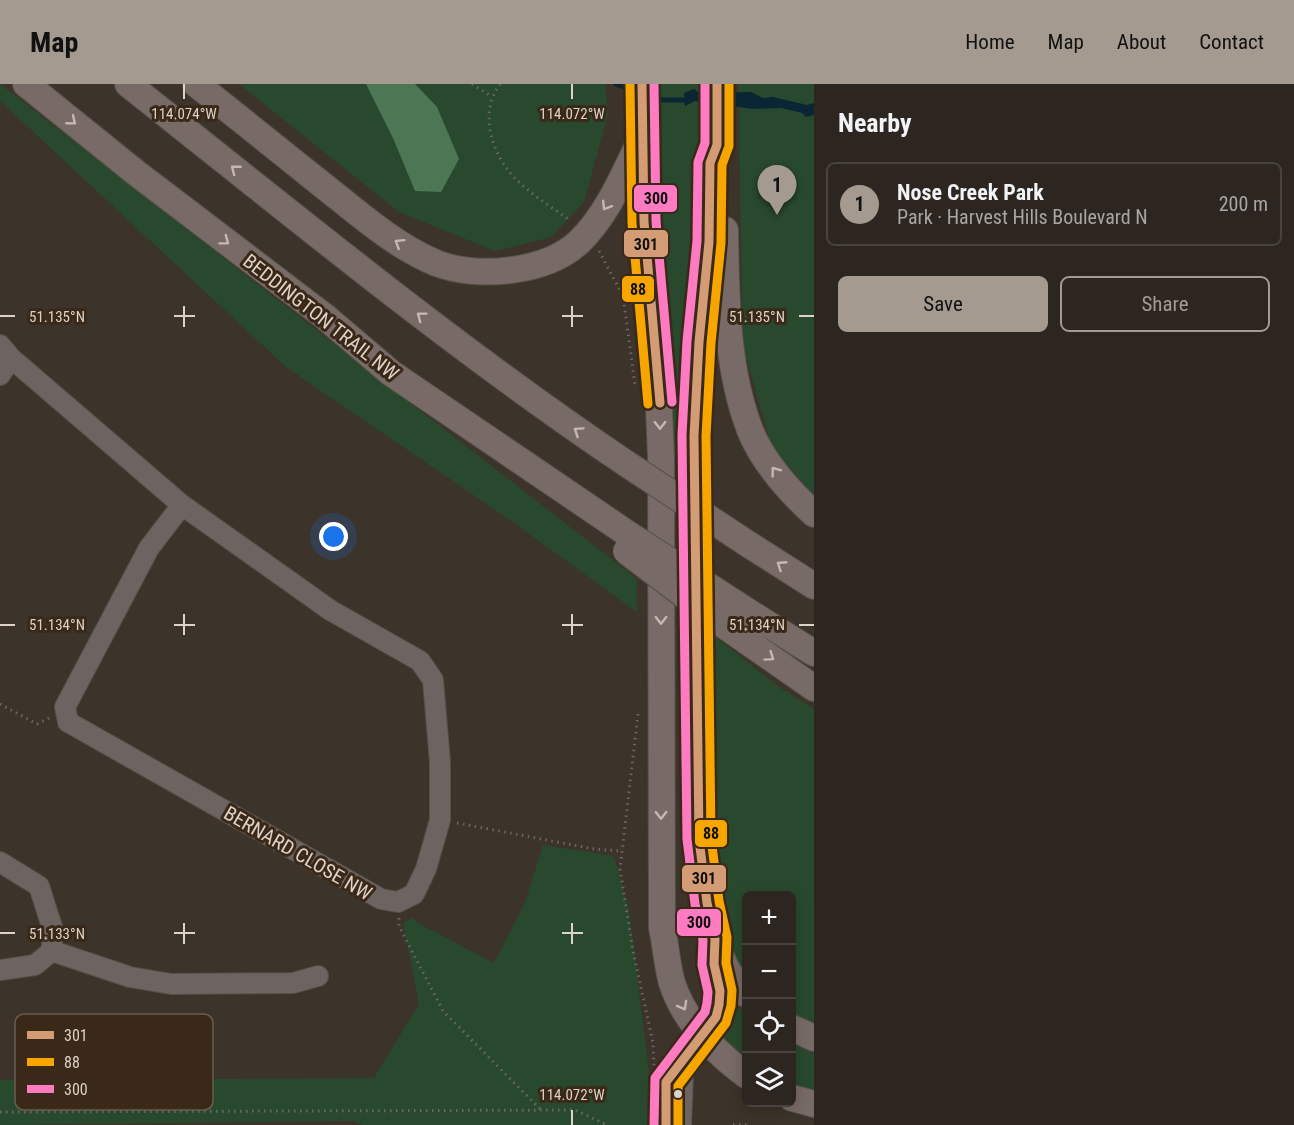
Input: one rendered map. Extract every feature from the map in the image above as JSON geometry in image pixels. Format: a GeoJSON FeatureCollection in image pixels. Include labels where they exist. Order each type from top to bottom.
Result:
{"type":"FeatureCollection","features":[{"type":"Feature","properties":{"kind":"main road","name":"BEDDINGTON TRAIL NW"},"geometry":{"type":"LineString","coordinates":[[26,84],[135,172],[324,316],[391,373],[626,543]]}},
{"type":"Feature","properties":{"kind":"main road"},"geometry":{"type":"LineString","coordinates":[[128,84],[390,292],[548,410],[814,586]]}},
{"type":"Feature","properties":{"kind":"main road"},"geometry":{"type":"LineString","coordinates":[[196,84],[361,216],[401,245],[437,263],[479,272],[518,269],[544,261],[578,243],[604,211],[642,136]]}},
{"type":"Feature","properties":{"kind":"main road"},"geometry":{"type":"LineString","coordinates":[[642,84],[644,222],[657,360],[661,458],[663,928],[672,982],[696,1044],[742,1072]]}},
{"type":"Feature","properties":{"kind":"main road"},"geometry":{"type":"LineString","coordinates":[[717,84],[717,145],[710,163],[709,242],[699,342],[694,436],[699,839],[707,903],[715,939],[727,969],[742,988]]}},
{"type":"Feature","properties":{"kind":"main road"},"geometry":{"type":"LineString","coordinates":[[717,145],[724,157],[729,327],[741,400],[750,431],[762,453],[797,498],[814,514]]}},
{"type":"Feature","properties":{"kind":"main road"},"geometry":{"type":"LineString","coordinates":[[626,543],[747,611],[814,653]]}},
{"type":"Feature","properties":{"kind":"main road"},"geometry":{"type":"LineString","coordinates":[[626,543],[725,626],[814,688]]}},
{"type":"Feature","properties":{"kind":"main road"},"geometry":{"type":"LineString","coordinates":[[796,1030],[814,1038]]}},
{"type":"Feature","properties":{"kind":"main road"},"geometry":{"type":"LineString","coordinates":[[796,1099],[814,1104]]}},
{"type":"Feature","properties":{"kind":"street"},"geometry":{"type":"LineString","coordinates":[[0,375],[6,351]]}},
{"type":"Feature","properties":{"kind":"street","name":"BERNARD CLOSE NW"},"geometry":{"type":"LineString","coordinates":[[6,351],[182,505],[330,610],[420,661],[433,680],[440,762],[440,820],[426,869],[414,894],[398,902],[381,899],[68,722],[65,707]]}},
{"type":"Feature","properties":{"kind":"street"},"geometry":{"type":"LineString","coordinates":[[65,707],[149,548],[182,505]]}},
{"type":"Feature","properties":{"kind":"street"},"geometry":{"type":"LineString","coordinates":[[0,862],[39,886],[52,927],[52,951]]}},
{"type":"Feature","properties":{"kind":"street"},"geometry":{"type":"LineString","coordinates":[[666,1125],[666,1082],[716,1017],[720,991],[714,964],[715,939]]}},
{"type":"Feature","properties":{"kind":"street"},"geometry":{"type":"LineString","coordinates":[[0,970],[34,965],[52,951]]}},
{"type":"Feature","properties":{"kind":"street"},"geometry":{"type":"LineString","coordinates":[[52,951],[130,977],[171,984],[293,983],[318,976]]}},
{"type":"Feature","properties":{"kind":"street"},"geometry":{"type":"LineString","coordinates":[[681,1125],[683,1075],[696,1044]]}},
{"type":"Feature","properties":{"kind":"path"},"geometry":{"type":"LineString","coordinates":[[472,84],[491,96]]}},
{"type":"Feature","properties":{"kind":"path"},"geometry":{"type":"LineString","coordinates":[[501,84],[491,96],[488,117],[492,139],[507,168],[517,181],[575,224]]}},
{"type":"Feature","properties":{"kind":"path"},"geometry":{"type":"LineString","coordinates":[[598,250],[623,296],[636,391]]}},
{"type":"Feature","properties":{"kind":"path"},"geometry":{"type":"LineString","coordinates":[[0,704],[37,724],[65,707]]}},
{"type":"Feature","properties":{"kind":"path"},"geometry":{"type":"LineString","coordinates":[[639,706],[620,868],[633,951],[653,1043],[654,1073]]}},
{"type":"Feature","properties":{"kind":"path"},"geometry":{"type":"LineString","coordinates":[[440,820],[594,849],[621,851]]}},
{"type":"Feature","properties":{"kind":"path"},"geometry":{"type":"LineString","coordinates":[[398,902],[399,926],[443,1011],[540,1109]]}},
{"type":"Feature","properties":{"kind":"path"},"geometry":{"type":"LineString","coordinates":[[0,1112],[540,1109],[575,1110],[607,1125]]}},
{"type":"Feature","properties":{"kind":"path"},"geometry":{"type":"LineString","coordinates":[[733,1125],[750,1125]]}},
{"type":"Feature","properties":{"kind":"green space"},"geometry":{"type":"Polygon","coordinates":[[[0,84],[637,579],[637,612],[510,520],[286,367],[0,101],[0,84]]]}},
{"type":"Feature","properties":{"kind":"green space"},"geometry":{"type":"Polygon","coordinates":[[[239,84],[605,84],[608,114],[584,202],[551,237],[495,251],[399,212],[239,84]]]}},
{"type":"Feature","properties":{"kind":"green space"},"geometry":{"type":"Polygon","coordinates":[[[366,84],[415,84],[437,107],[459,159],[441,192],[415,191],[393,138],[366,84]]]}},
{"type":"Feature","properties":{"kind":"green space"},"geometry":{"type":"Polygon","coordinates":[[[654,84],[701,84],[703,187],[685,455],[671,455],[652,210],[654,84]]]}},
{"type":"Feature","properties":{"kind":"green space"},"geometry":{"type":"Polygon","coordinates":[[[738,84],[814,84],[814,496],[771,446],[743,346],[738,84]]]}},
{"type":"Feature","properties":{"kind":"green space"},"geometry":{"type":"Polygon","coordinates":[[[713,635],[779,687],[814,709],[814,1028],[796,1019],[796,891],[742,891],[742,972],[723,935],[710,848],[713,635]]]}},
{"type":"Feature","properties":{"kind":"green space"},"geometry":{"type":"Polygon","coordinates":[[[543,845],[614,856],[629,910],[653,1104],[650,1125],[362,1125],[352,1121],[0,1125],[0,1080],[15,1080],[15,1110],[213,1110],[213,1079],[374,1078],[419,1004],[403,923],[413,918],[418,923],[494,963],[524,905],[543,845]]]}},
{"type":"Feature","properties":{"kind":"green space"},"geometry":{"type":"Polygon","coordinates":[[[740,1006],[742,1008],[742,1060],[716,1037],[740,1006]]]}},
{"type":"Feature","properties":{"kind":"green space"},"geometry":{"type":"Polygon","coordinates":[[[796,1046],[814,1053],[814,1094],[796,1088],[796,1046]]]}},
{"type":"Feature","properties":{"kind":"water"},"geometry":{"type":"Polygon","coordinates":[[[694,89],[699,93],[751,92],[763,98],[773,97],[807,105],[814,103],[814,115],[806,117],[802,113],[781,108],[753,109],[695,101],[685,106],[684,93],[694,89]]]}},
{"type":"Feature","properties":{"kind":"waterway"},"geometry":{"type":"LineString","coordinates":[[616,84],[634,91]]}},
{"type":"Feature","properties":{"kind":"waterway"},"geometry":{"type":"LineString","coordinates":[[649,95],[662,100],[690,100]]}},
{"type":"Feature","properties":{"kind":"transit line","name":"88"},"geometry":{"type":"LineString","coordinates":[[630,84],[632,223],[648,404]]}},
{"type":"Feature","properties":{"kind":"transit line","name":"301"},"geometry":{"type":"LineString","coordinates":[[642,84],[644,222],[660,403]]}},
{"type":"Feature","properties":{"kind":"transit line","name":"300"},"geometry":{"type":"LineString","coordinates":[[654,84],[656,221],[672,402]]}},
{"type":"Feature","properties":{"kind":"transit line","name":"300"},"geometry":{"type":"LineString","coordinates":[[654,1125],[655,1078],[705,1012],[708,992],[702,965],[703,940],[695,904],[687,839],[682,435],[687,341],[697,241],[698,162],[705,143],[705,84]]}},
{"type":"Feature","properties":{"kind":"transit line","name":"301"},"geometry":{"type":"LineString","coordinates":[[666,1125],[666,1082],[716,1017],[720,991],[714,964],[715,939],[707,903],[699,839],[694,436],[699,342],[709,242],[710,163],[717,145],[717,84]]}},
{"type":"Feature","properties":{"kind":"transit line","name":"88"},"geometry":{"type":"LineString","coordinates":[[678,1125],[678,1086],[726,1023],[731,1006],[732,990],[726,963],[727,937],[719,901],[711,838],[706,436],[711,343],[721,243],[722,165],[729,146],[729,84]]}},
{"type":"Feature","properties":{"kind":"place","name":"Nose Creek Park"},"geometry":{"type":"Point","coordinates":[777,215]}}]}
